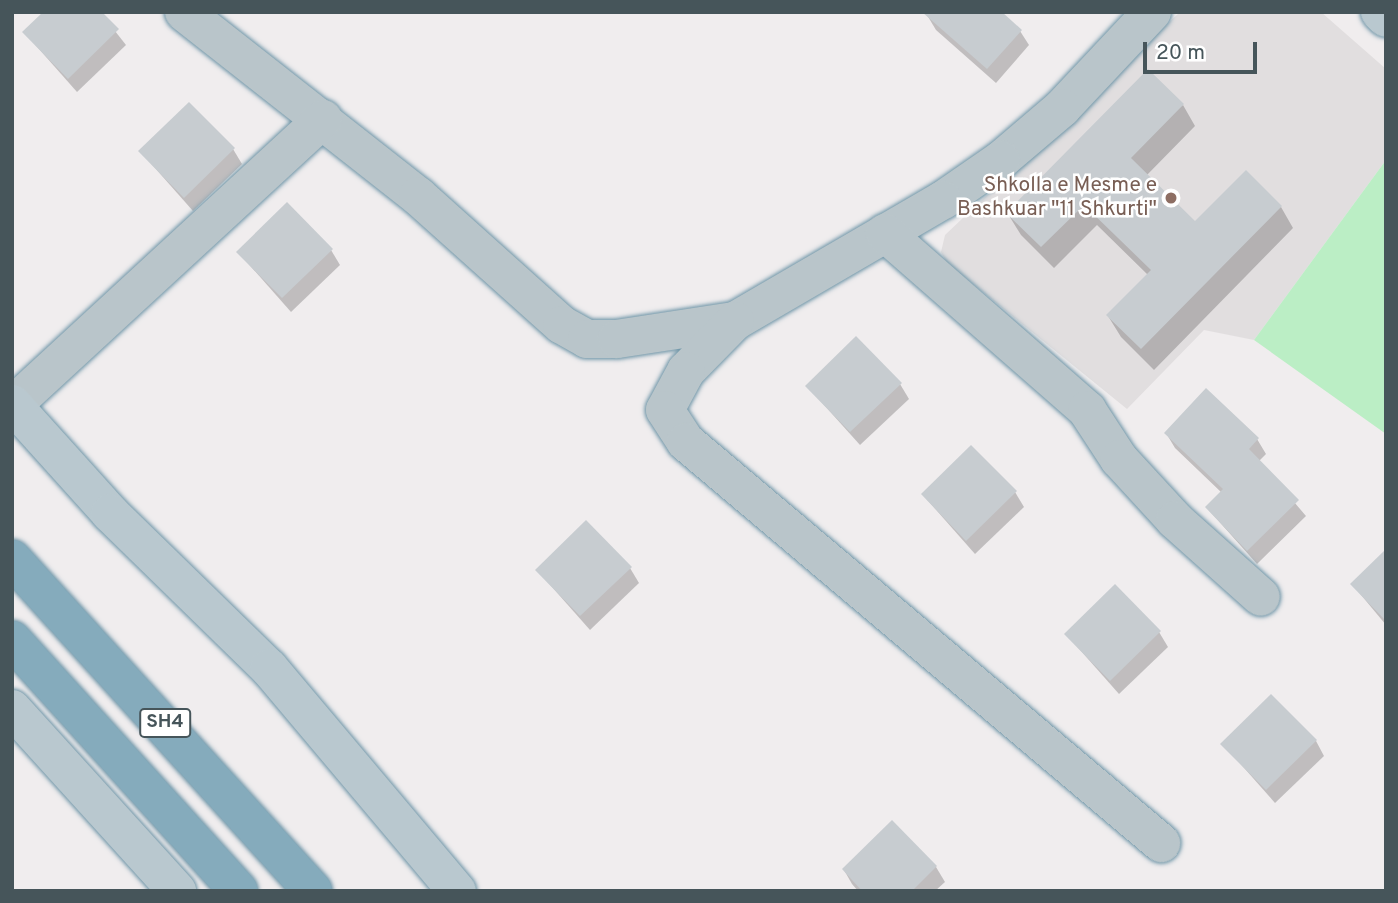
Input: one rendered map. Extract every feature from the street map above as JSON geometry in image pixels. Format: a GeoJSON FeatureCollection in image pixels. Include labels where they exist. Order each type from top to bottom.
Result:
{"type":"FeatureCollection","features":[{"type":"Feature","properties":{"kind":"highway","name":"SH4"},"geometry":{"type":"LineString","coordinates":[[12,559],[313,891]]}},
{"type":"Feature","properties":{"kind":"highway","name":"SH4"},"geometry":{"type":"LineString","coordinates":[[12,640],[239,891]]}},
{"type":"Feature","properties":{"kind":"street"},"geometry":{"type":"LineString","coordinates":[[184,12],[323,119],[562,325],[587,339],[735,321]]}},
{"type":"Feature","properties":{"kind":"street"},"geometry":{"type":"LineString","coordinates":[[1152,12],[1062,108],[1001,160],[885,233],[735,321],[686,371],[665,410],[671,424],[686,442],[1161,843]]}},
{"type":"Feature","properties":{"kind":"street"},"geometry":{"type":"LineString","coordinates":[[1380,12],[1386,18]]}},
{"type":"Feature","properties":{"kind":"street"},"geometry":{"type":"LineString","coordinates":[[323,119],[13,405],[110,513],[269,668],[457,891]]}},
{"type":"Feature","properties":{"kind":"street"},"geometry":{"type":"LineString","coordinates":[[885,233],[1087,410],[1119,459],[1175,520],[1261,597]]}},
{"type":"Feature","properties":{"kind":"street"},"geometry":{"type":"LineString","coordinates":[[12,709],[177,891]]}},
{"type":"Feature","properties":{"kind":"shaded area","name":"Shkolla e Mesme e Bashkuar \"11 Shkurti\""},"geometry":{"type":"Polygon","coordinates":[[[1180,12],[1321,12],[1386,69],[1386,160],[1254,340],[1204,330],[1127,409],[947,263],[941,252],[945,235],[1180,12]]]}},
{"type":"Feature","properties":{"kind":"green space"},"geometry":{"type":"Polygon","coordinates":[[[1386,160],[1386,434],[1254,340],[1386,160]]]}},
{"type":"Feature","properties":{"kind":"building"},"geometry":{"type":"Polygon","coordinates":[[[43,12],[102,12],[119,29],[68,79],[22,32],[43,12]]]}},
{"type":"Feature","properties":{"kind":"building"},"geometry":{"type":"Polygon","coordinates":[[[922,12],[1002,12],[1022,30],[987,69],[922,12]]]}},
{"type":"Feature","properties":{"kind":"building"},"geometry":{"type":"Polygon","coordinates":[[[1148,69],[1184,104],[1131,158],[1195,221],[1246,170],[1282,206],[1141,349],[1106,315],[1151,270],[1084,205],[1041,247],[1006,213],[1148,69]]]}},
{"type":"Feature","properties":{"kind":"building"},"geometry":{"type":"Polygon","coordinates":[[[189,102],[235,148],[184,198],[138,151],[189,102]]]}},
{"type":"Feature","properties":{"kind":"building"},"geometry":{"type":"Polygon","coordinates":[[[287,202],[333,249],[282,298],[236,252],[287,202]]]}},
{"type":"Feature","properties":{"kind":"building"},"geometry":{"type":"Polygon","coordinates":[[[856,336],[902,383],[850,432],[805,386],[856,336]]]}},
{"type":"Feature","properties":{"kind":"building"},"geometry":{"type":"Polygon","coordinates":[[[1206,388],[1259,438],[1249,449],[1299,500],[1247,551],[1205,507],[1223,489],[1164,433],[1206,388]]]}},
{"type":"Feature","properties":{"kind":"building"},"geometry":{"type":"Polygon","coordinates":[[[971,445],[1017,491],[966,541],[921,494],[971,445]]]}},
{"type":"Feature","properties":{"kind":"building"},"geometry":{"type":"Polygon","coordinates":[[[586,520],[632,567],[580,616],[535,570],[586,520]]]}},
{"type":"Feature","properties":{"kind":"building"},"geometry":{"type":"Polygon","coordinates":[[[1386,549],[1386,621],[1350,584],[1386,549]]]}},
{"type":"Feature","properties":{"kind":"building"},"geometry":{"type":"Polygon","coordinates":[[[1115,584],[1161,631],[1110,681],[1064,634],[1115,584]]]}},
{"type":"Feature","properties":{"kind":"building"},"geometry":{"type":"Polygon","coordinates":[[[1271,694],[1317,740],[1266,790],[1220,744],[1271,694]]]}},
{"type":"Feature","properties":{"kind":"building"},"geometry":{"type":"Polygon","coordinates":[[[892,820],[937,866],[912,891],[862,891],[842,869],[892,820]]]}},
{"type":"Feature","properties":{"kind":"place","name":"Shkolla e Mesme e Bashkuar \"11 Shkurti\""},"geometry":{"type":"Point","coordinates":[1171,198]}}]}
